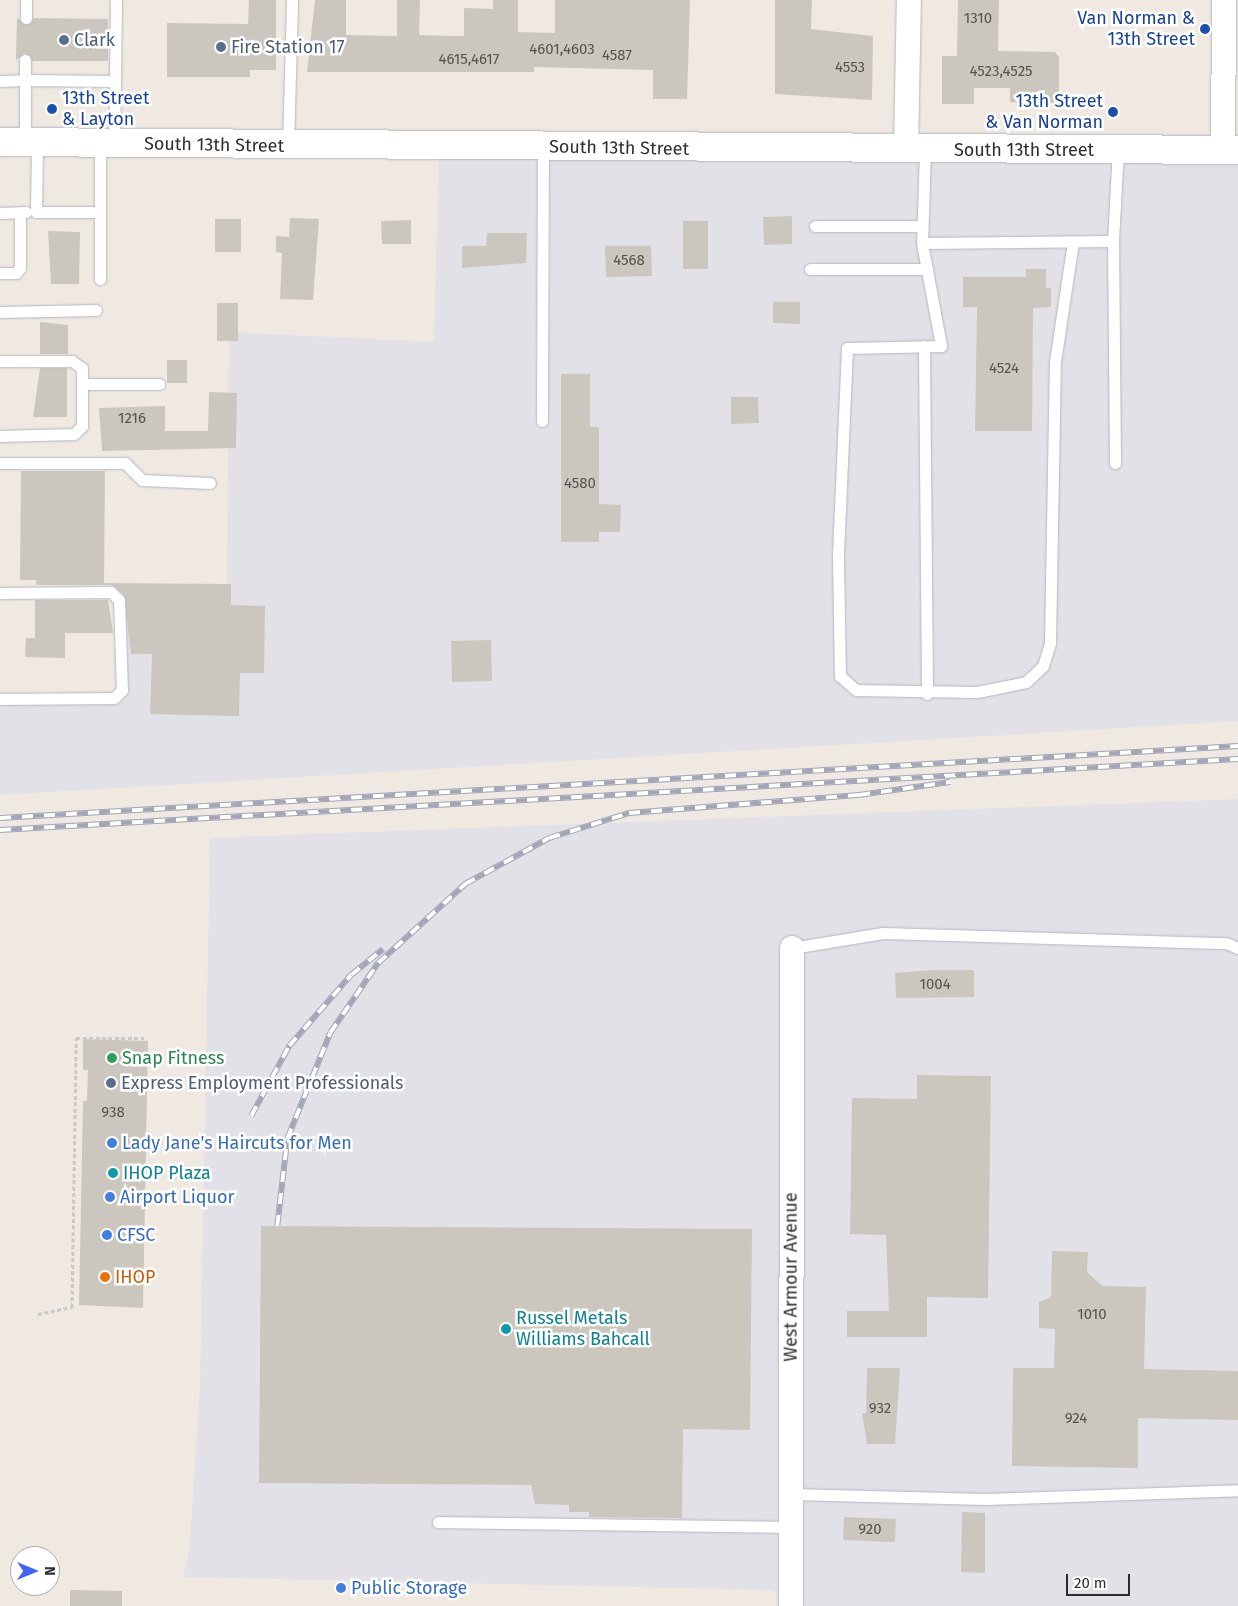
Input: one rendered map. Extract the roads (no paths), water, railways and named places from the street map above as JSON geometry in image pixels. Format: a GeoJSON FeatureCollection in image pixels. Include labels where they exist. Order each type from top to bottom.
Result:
{"type":"FeatureCollection","features":[{"type":"Feature","properties":{"kind":"street"},"geometry":{"type":"LineString","coordinates":[[909,0],[915,150]]}},
{"type":"Feature","properties":{"kind":"street"},"geometry":{"type":"LineString","coordinates":[[1224,0],[1230,150]]}},
{"type":"Feature","properties":{"kind":"street","name":"South 13th Street"},"geometry":{"type":"LineString","coordinates":[[20,142],[288,146],[1230,150]]}},
{"type":"Feature","properties":{"kind":"street","name":"West Armour Avenue"},"geometry":{"type":"LineString","coordinates":[[790,1606],[792,948]]}},
{"type":"Feature","properties":{"kind":"lane"},"geometry":{"type":"LineString","coordinates":[[26,0],[26,18]]}},
{"type":"Feature","properties":{"kind":"lane"},"geometry":{"type":"LineString","coordinates":[[100,279],[100,212],[115,81],[116,0]]}},
{"type":"Feature","properties":{"kind":"lane"},"geometry":{"type":"LineString","coordinates":[[288,146],[292,0]]}},
{"type":"Feature","properties":{"kind":"lane"},"geometry":{"type":"LineString","coordinates":[[25,60],[20,142],[36,212]]}},
{"type":"Feature","properties":{"kind":"lane"},"geometry":{"type":"LineString","coordinates":[[0,80],[115,81]]}},
{"type":"Feature","properties":{"kind":"lane"},"geometry":{"type":"LineString","coordinates":[[542,420],[544,147]]}},
{"type":"Feature","properties":{"kind":"lane"},"geometry":{"type":"LineString","coordinates":[[915,150],[922,243],[941,346],[847,348],[838,554],[840,676],[856,690],[927,694],[977,692],[1026,682],[1043,666],[1050,643],[1055,362],[1073,242]]}},
{"type":"Feature","properties":{"kind":"lane"},"geometry":{"type":"LineString","coordinates":[[1115,463],[1113,241],[1118,150]]}},
{"type":"Feature","properties":{"kind":"lane"},"geometry":{"type":"LineString","coordinates":[[0,213],[100,212]]}},
{"type":"Feature","properties":{"kind":"lane"},"geometry":{"type":"LineString","coordinates":[[0,274],[16,273],[20,268],[20,213]]}},
{"type":"Feature","properties":{"kind":"lane"},"geometry":{"type":"LineString","coordinates":[[815,226],[922,226]]}},
{"type":"Feature","properties":{"kind":"lane"},"geometry":{"type":"LineString","coordinates":[[922,243],[1113,241]]}},
{"type":"Feature","properties":{"kind":"lane"},"geometry":{"type":"LineString","coordinates":[[810,269],[927,269]]}},
{"type":"Feature","properties":{"kind":"lane"},"geometry":{"type":"LineString","coordinates":[[0,312],[96,310]]}},
{"type":"Feature","properties":{"kind":"lane"},"geometry":{"type":"LineString","coordinates":[[924,346],[927,694]]}},
{"type":"Feature","properties":{"kind":"lane"},"geometry":{"type":"LineString","coordinates":[[0,361],[72,361],[82,368],[82,426],[74,434],[0,436]]}},
{"type":"Feature","properties":{"kind":"lane"},"geometry":{"type":"LineString","coordinates":[[82,384],[159,384]]}},
{"type":"Feature","properties":{"kind":"lane"},"geometry":{"type":"LineString","coordinates":[[0,462],[125,463],[142,480],[210,483]]}},
{"type":"Feature","properties":{"kind":"lane"},"geometry":{"type":"LineString","coordinates":[[0,592],[111,592],[118,600],[122,690],[114,698],[0,699]]}},
{"type":"Feature","properties":{"kind":"lane"},"geometry":{"type":"LineString","coordinates":[[792,948],[883,933],[1226,943],[1238,948]]}},
{"type":"Feature","properties":{"kind":"lane"},"geometry":{"type":"LineString","coordinates":[[791,1494],[986,1499],[1238,1490]]}},
{"type":"Feature","properties":{"kind":"lane"},"geometry":{"type":"LineString","coordinates":[[438,1522],[791,1527]]}},
{"type":"Feature","properties":{"kind":"railway"},"geometry":{"type":"LineString","coordinates":[[0,818],[1238,746]]}},
{"type":"Feature","properties":{"kind":"railway"},"geometry":{"type":"LineString","coordinates":[[0,830],[1238,759]]}},
{"type":"Feature","properties":{"kind":"railway"},"geometry":{"type":"LineString","coordinates":[[277,1226],[287,1139],[330,1033],[378,963],[465,884],[549,838],[629,813],[859,795],[950,782]]}},
{"type":"Feature","properties":{"kind":"railway"},"geometry":{"type":"LineString","coordinates":[[251,1116],[289,1046],[351,975],[383,949]]}},
{"type":"Feature","properties":{"kind":"place","name":"Van Norman & 13th Street"},"geometry":{"type":"Point","coordinates":[1205,29]}},
{"type":"Feature","properties":{"kind":"place","name":"Clark"},"geometry":{"type":"Point","coordinates":[64,40]}},
{"type":"Feature","properties":{"kind":"place","name":"Fire Station 17"},"geometry":{"type":"Point","coordinates":[221,47]}},
{"type":"Feature","properties":{"kind":"place","name":"13th Street & Layton"},"geometry":{"type":"Point","coordinates":[52,109]}},
{"type":"Feature","properties":{"kind":"place","name":"13th Street & Van Norman"},"geometry":{"type":"Point","coordinates":[1113,112]}},
{"type":"Feature","properties":{"kind":"place","name":"Snap Fitness"},"geometry":{"type":"Point","coordinates":[112,1058]}},
{"type":"Feature","properties":{"kind":"place","name":"Express Employment Professionals"},"geometry":{"type":"Point","coordinates":[111,1083]}},
{"type":"Feature","properties":{"kind":"place","name":"Lady Jane's Haircuts for Men"},"geometry":{"type":"Point","coordinates":[112,1143]}},
{"type":"Feature","properties":{"kind":"place","name":"IHOP Plaza"},"geometry":{"type":"Point","coordinates":[113,1173]}},
{"type":"Feature","properties":{"kind":"place","name":"Airport Liquor"},"geometry":{"type":"Point","coordinates":[110,1197]}},
{"type":"Feature","properties":{"kind":"place","name":"CFSC"},"geometry":{"type":"Point","coordinates":[107,1235]}},
{"type":"Feature","properties":{"kind":"place","name":"IHOP"},"geometry":{"type":"Point","coordinates":[105,1277]}},
{"type":"Feature","properties":{"kind":"place","name":"Russel Metals Williams Bahcall"},"geometry":{"type":"Point","coordinates":[506,1329]}},
{"type":"Feature","properties":{"kind":"place","name":"Public Storage"},"geometry":{"type":"Point","coordinates":[341,1588]}}]}
